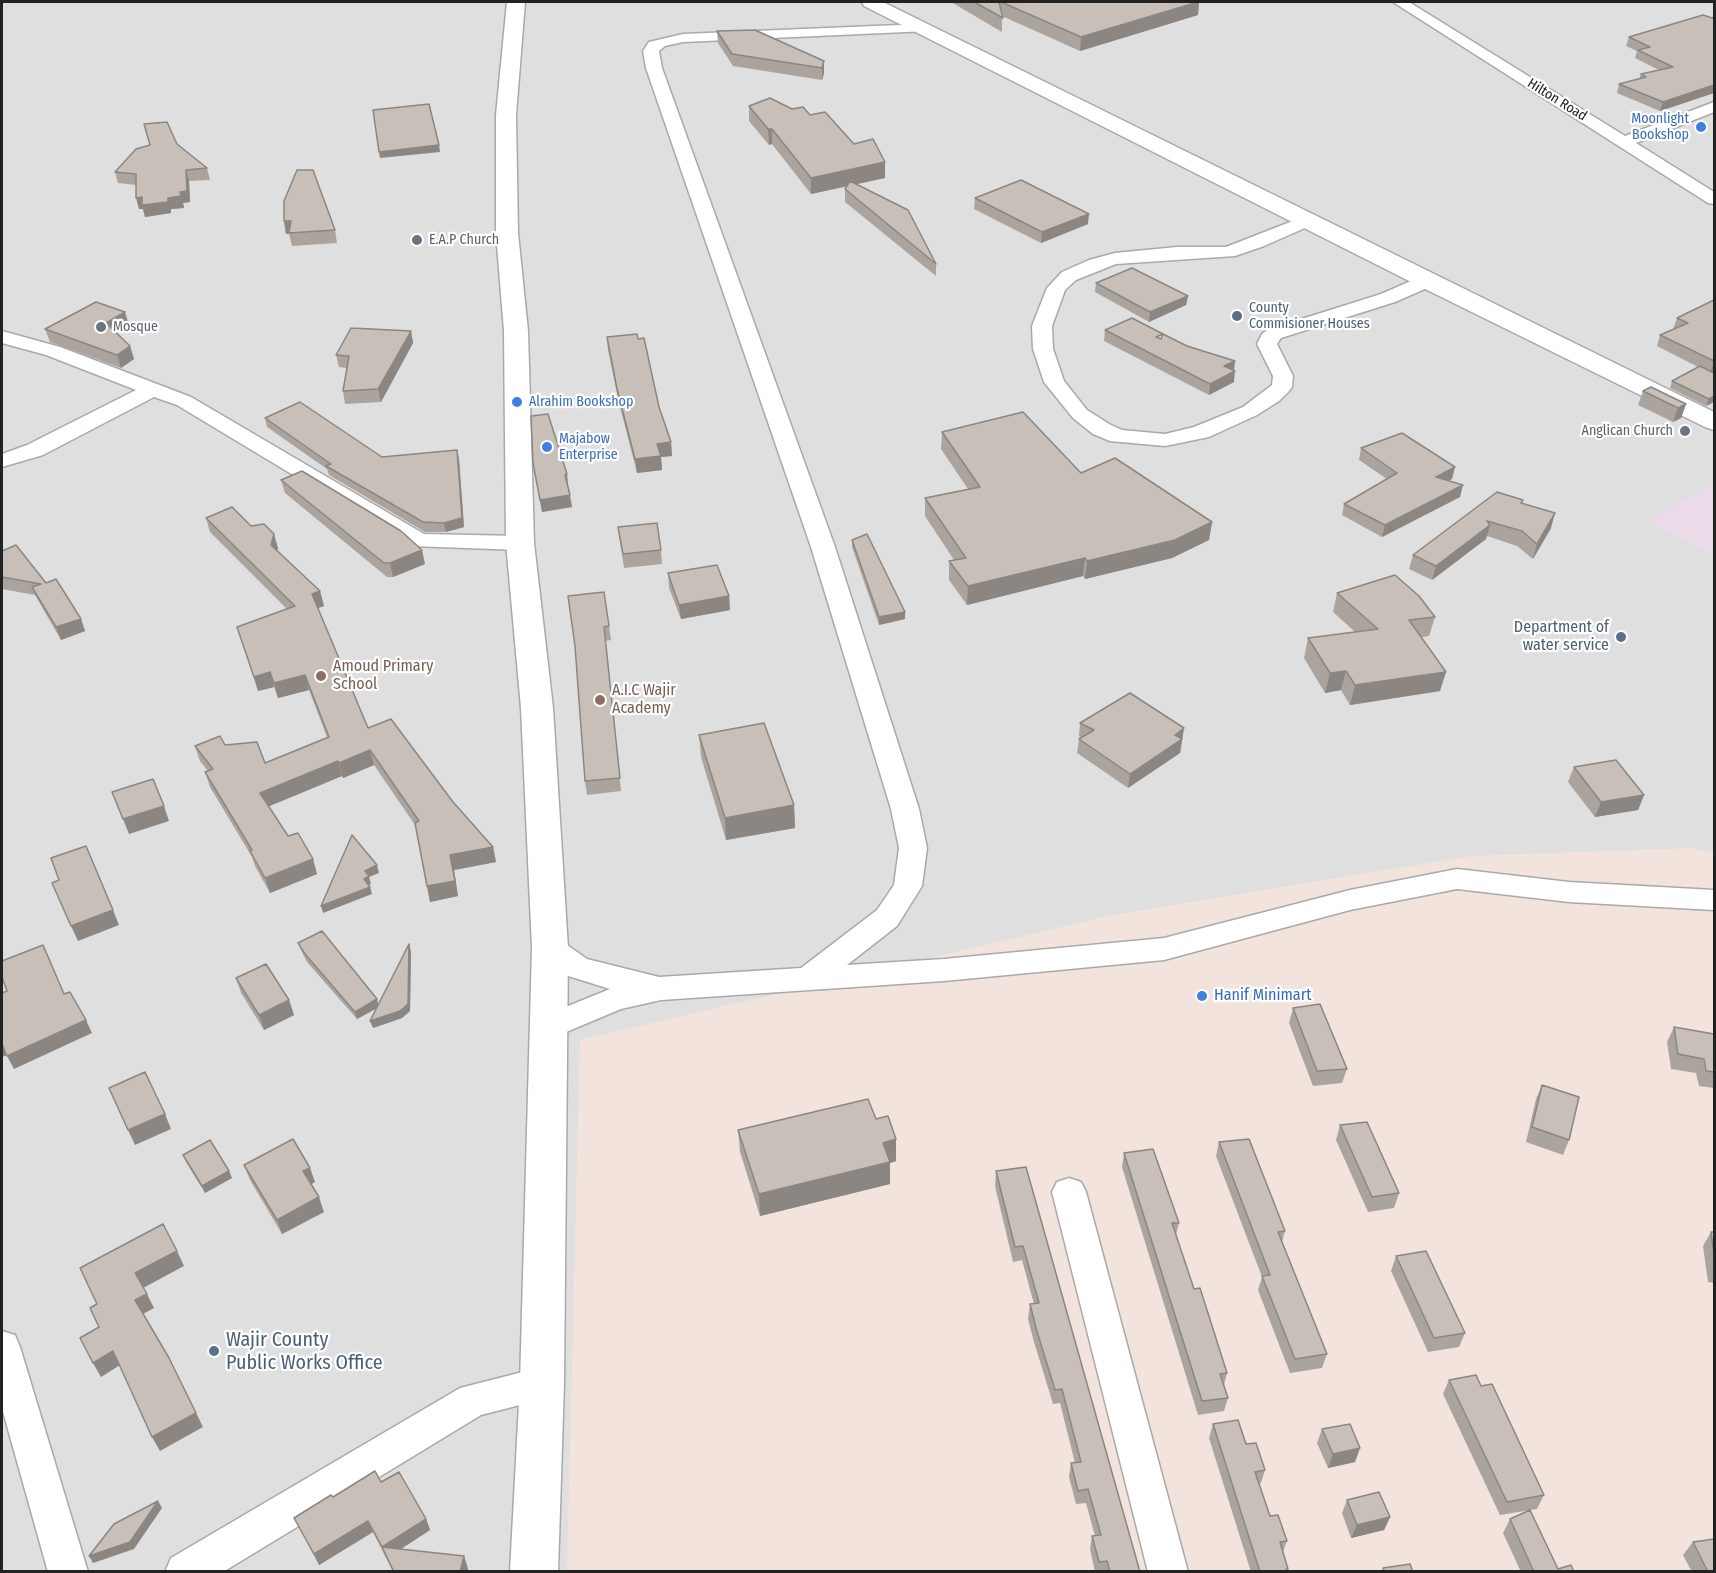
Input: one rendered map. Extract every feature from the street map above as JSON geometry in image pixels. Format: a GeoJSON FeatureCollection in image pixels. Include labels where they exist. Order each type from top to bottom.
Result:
{"type":"FeatureCollection","features":[{"type":"Feature","properties":{"kind":"street"},"geometry":{"type":"LineString","coordinates":[[516,2],[506,115],[507,233],[516,331],[520,543],[537,708],[550,948],[542,1384],[534,1572]]}},
{"type":"Feature","properties":{"kind":"street"},"geometry":{"type":"LineString","coordinates":[[870,2],[1426,281],[1714,422]]}},
{"type":"Feature","properties":{"kind":"street","name":"Hilton Road"},"geometry":{"type":"LineString","coordinates":[[1400,2],[1714,199]]}},
{"type":"Feature","properties":{"kind":"street"},"geometry":{"type":"LineString","coordinates":[[809,978],[887,918],[908,886],[913,848],[905,809],[823,547],[654,68],[651,51],[654,45],[661,42],[683,38],[923,28]]}},
{"type":"Feature","properties":{"kind":"street"},"geometry":{"type":"LineString","coordinates":[[1624,142],[1714,107]]}},
{"type":"Feature","properties":{"kind":"street"},"geometry":{"type":"LineString","coordinates":[[1308,220],[1258,242],[1228,252],[1177,253],[1115,259],[1096,264],[1069,276],[1056,288],[1042,326],[1043,349],[1054,382],[1080,414],[1101,429],[1118,436],[1165,441],[1201,432],[1250,411],[1272,397],[1282,387],[1283,376],[1268,344],[1269,338],[1274,334],[1388,298],[1426,281]]}},
{"type":"Feature","properties":{"kind":"street"},"geometry":{"type":"LineString","coordinates":[[2,337],[53,351],[184,401],[225,423],[419,541],[520,543]]}},
{"type":"Feature","properties":{"kind":"street"},"geometry":{"type":"LineString","coordinates":[[2,461],[45,445],[153,389]]}},
{"type":"Feature","properties":{"kind":"street"},"geometry":{"type":"LineString","coordinates":[[547,1028],[615,999],[662,988],[944,970],[1164,949],[1350,900],[1457,879],[1569,892],[1714,900]]}},
{"type":"Feature","properties":{"kind":"street"},"geometry":{"type":"LineString","coordinates":[[550,948],[576,967],[614,980],[662,988]]}},
{"type":"Feature","properties":{"kind":"street"},"geometry":{"type":"LineString","coordinates":[[1068,1192],[1168,1572]]}},
{"type":"Feature","properties":{"kind":"street"},"geometry":{"type":"LineString","coordinates":[[2,1347],[68,1572]]}},
{"type":"Feature","properties":{"kind":"street"},"geometry":{"type":"LineString","coordinates":[[185,1572],[473,1400],[542,1384]]}},
{"type":"Feature","properties":{"kind":"shaded area"},"geometry":{"type":"Polygon","coordinates":[[[2,2],[1714,2],[1714,1571],[2,1571],[2,2]]]}},
{"type":"Feature","properties":{"kind":"shaded area"},"geometry":{"type":"Polygon","coordinates":[[[1714,483],[1714,554],[1648,521],[1714,483]]]}},
{"type":"Feature","properties":{"kind":"shaded area"},"geometry":{"type":"Polygon","coordinates":[[[1692,848],[1714,853],[1714,1571],[567,1572],[580,1040],[1113,915],[1472,856],[1692,848]]]}},
{"type":"Feature","properties":{"kind":"building"},"geometry":{"type":"Polygon","coordinates":[[[974,2],[999,2],[1003,18],[974,2]]]}},
{"type":"Feature","properties":{"kind":"building"},"geometry":{"type":"Polygon","coordinates":[[[1001,2],[1198,2],[1081,37],[1001,2]]]}},
{"type":"Feature","properties":{"kind":"building"},"geometry":{"type":"Polygon","coordinates":[[[1703,15],[1714,17],[1714,85],[1663,102],[1619,84],[1646,77],[1641,74],[1673,67],[1638,50],[1650,47],[1629,37],[1703,15]]]}},
{"type":"Feature","properties":{"kind":"building"},"geometry":{"type":"Polygon","coordinates":[[[755,30],[824,61],[822,68],[732,54],[717,31],[755,30]]]}},
{"type":"Feature","properties":{"kind":"building"},"geometry":{"type":"Polygon","coordinates":[[[770,98],[792,109],[803,107],[810,115],[825,112],[854,144],[873,139],[885,162],[811,178],[772,129],[768,129],[749,106],[770,98]]]}},
{"type":"Feature","properties":{"kind":"building"},"geometry":{"type":"Polygon","coordinates":[[[429,104],[439,145],[379,152],[373,110],[429,104]]]}},
{"type":"Feature","properties":{"kind":"building"},"geometry":{"type":"Polygon","coordinates":[[[167,122],[177,144],[207,168],[186,170],[187,191],[180,192],[181,196],[168,198],[168,202],[142,205],[142,197],[136,198],[136,174],[115,172],[136,149],[150,145],[144,124],[167,122]]]}},
{"type":"Feature","properties":{"kind":"building"},"geometry":{"type":"Polygon","coordinates":[[[297,170],[313,170],[335,230],[289,233],[291,221],[284,221],[284,201],[297,170]]]}},
{"type":"Feature","properties":{"kind":"building"},"geometry":{"type":"Polygon","coordinates":[[[1021,180],[1089,214],[1042,232],[975,198],[1021,180]]]}},
{"type":"Feature","properties":{"kind":"building"},"geometry":{"type":"Polygon","coordinates":[[[850,181],[908,210],[936,264],[845,189],[850,181]]]}},
{"type":"Feature","properties":{"kind":"building"},"geometry":{"type":"Polygon","coordinates":[[[1132,268],[1188,296],[1150,312],[1096,283],[1132,268]]]}},
{"type":"Feature","properties":{"kind":"building"},"geometry":{"type":"Polygon","coordinates":[[[1714,300],[1714,361],[1660,335],[1688,323],[1677,318],[1714,300]]]}},
{"type":"Feature","properties":{"kind":"building"},"geometry":{"type":"Polygon","coordinates":[[[96,302],[125,312],[106,323],[130,346],[117,355],[45,329],[96,302]]]}},
{"type":"Feature","properties":{"kind":"building"},"geometry":{"type":"Polygon","coordinates":[[[1132,318],[1187,346],[1235,361],[1224,366],[1235,371],[1210,384],[1105,330],[1132,318]]]}},
{"type":"Feature","properties":{"kind":"building"},"geometry":{"type":"Polygon","coordinates":[[[351,328],[411,331],[378,389],[343,391],[349,356],[336,355],[351,328]]]}},
{"type":"Feature","properties":{"kind":"building"},"geometry":{"type":"Polygon","coordinates":[[[637,334],[638,339],[644,338],[659,407],[671,442],[657,444],[661,456],[635,459],[617,389],[607,337],[637,334]]]}},
{"type":"Feature","properties":{"kind":"building"},"geometry":{"type":"Polygon","coordinates":[[[1700,366],[1714,373],[1714,396],[1709,399],[1672,381],[1700,366]]]}},
{"type":"Feature","properties":{"kind":"building"},"geometry":{"type":"Polygon","coordinates":[[[1651,387],[1686,404],[1678,408],[1643,391],[1651,387]]]}},
{"type":"Feature","properties":{"kind":"building"},"geometry":{"type":"Polygon","coordinates":[[[300,402],[382,457],[457,450],[462,518],[444,523],[423,522],[326,466],[331,464],[265,418],[300,402]]]}},
{"type":"Feature","properties":{"kind":"building"},"geometry":{"type":"Polygon","coordinates":[[[1023,412],[1081,473],[1115,458],[1212,522],[1175,540],[1087,561],[1085,558],[968,586],[949,561],[966,558],[925,498],[980,487],[942,432],[1023,412]]]}},
{"type":"Feature","properties":{"kind":"building"},"geometry":{"type":"Polygon","coordinates":[[[548,414],[567,474],[565,475],[570,495],[540,500],[533,463],[531,416],[548,414]]]}},
{"type":"Feature","properties":{"kind":"building"},"geometry":{"type":"Polygon","coordinates":[[[1402,433],[1455,467],[1436,477],[1463,485],[1385,525],[1344,504],[1397,473],[1361,448],[1402,433]]]}},
{"type":"Feature","properties":{"kind":"building"},"geometry":{"type":"Polygon","coordinates":[[[302,471],[401,531],[422,550],[390,563],[384,563],[281,480],[302,471]]]}},
{"type":"Feature","properties":{"kind":"building"},"geometry":{"type":"Polygon","coordinates":[[[1497,492],[1523,500],[1521,503],[1555,513],[1537,544],[1522,531],[1487,521],[1490,525],[1436,566],[1413,555],[1497,492]]]}},
{"type":"Feature","properties":{"kind":"building"},"geometry":{"type":"Polygon","coordinates":[[[232,507],[251,526],[264,524],[274,534],[271,545],[320,591],[312,594],[368,728],[391,719],[453,802],[493,847],[450,855],[455,881],[427,886],[415,823],[419,821],[370,750],[260,793],[288,836],[298,833],[313,859],[265,878],[250,851],[252,850],[205,772],[213,769],[195,746],[220,736],[225,745],[257,742],[265,763],[329,737],[305,675],[274,683],[270,672],[254,677],[237,627],[295,606],[206,518],[232,507]]]}},
{"type":"Feature","properties":{"kind":"building"},"geometry":{"type":"Polygon","coordinates":[[[657,523],[661,550],[623,554],[618,527],[657,523]]]}},
{"type":"Feature","properties":{"kind":"building"},"geometry":{"type":"Polygon","coordinates":[[[867,534],[905,612],[879,617],[852,540],[867,534]]]}},
{"type":"Feature","properties":{"kind":"building"},"geometry":{"type":"Polygon","coordinates":[[[16,545],[46,583],[56,579],[81,619],[56,627],[32,587],[41,584],[2,577],[2,551],[16,545]]]}},
{"type":"Feature","properties":{"kind":"building"},"geometry":{"type":"Polygon","coordinates":[[[717,565],[729,596],[679,605],[668,573],[717,565]]]}},
{"type":"Feature","properties":{"kind":"building"},"geometry":{"type":"Polygon","coordinates":[[[1395,575],[1419,596],[1435,617],[1409,620],[1446,672],[1355,685],[1346,671],[1330,673],[1308,638],[1378,629],[1337,593],[1395,575]]]}},
{"type":"Feature","properties":{"kind":"building"},"geometry":{"type":"Polygon","coordinates":[[[604,592],[609,626],[604,627],[620,778],[585,781],[575,646],[568,596],[604,592]]]}},
{"type":"Feature","properties":{"kind":"building"},"geometry":{"type":"Polygon","coordinates":[[[1130,693],[1184,728],[1175,735],[1182,739],[1130,774],[1079,739],[1094,730],[1080,723],[1130,693]]]}},
{"type":"Feature","properties":{"kind":"building"},"geometry":{"type":"Polygon","coordinates":[[[764,723],[794,805],[725,818],[699,735],[764,723]]]}},
{"type":"Feature","properties":{"kind":"building"},"geometry":{"type":"Polygon","coordinates":[[[1616,760],[1644,795],[1601,802],[1574,767],[1616,760]]]}},
{"type":"Feature","properties":{"kind":"building"},"geometry":{"type":"Polygon","coordinates":[[[153,779],[164,806],[123,819],[112,792],[153,779]]]}},
{"type":"Feature","properties":{"kind":"building"},"geometry":{"type":"Polygon","coordinates":[[[352,835],[377,865],[365,871],[369,876],[364,879],[370,887],[321,906],[352,835]]]}},
{"type":"Feature","properties":{"kind":"building"},"geometry":{"type":"Polygon","coordinates":[[[86,846],[113,910],[71,926],[52,883],[59,880],[51,858],[86,846]]]}},
{"type":"Feature","properties":{"kind":"building"},"geometry":{"type":"Polygon","coordinates":[[[322,931],[377,999],[355,1012],[298,943],[322,931]]]}},
{"type":"Feature","properties":{"kind":"building"},"geometry":{"type":"Polygon","coordinates":[[[409,944],[408,1004],[400,1011],[370,1021],[409,944]]]}},
{"type":"Feature","properties":{"kind":"building"},"geometry":{"type":"Polygon","coordinates":[[[43,945],[64,994],[70,992],[86,1020],[7,1056],[2,1044],[2,993],[7,991],[2,977],[2,961],[43,945]]]}},
{"type":"Feature","properties":{"kind":"building"},"geometry":{"type":"Polygon","coordinates":[[[266,964],[289,1000],[259,1015],[236,978],[266,964]]]}},
{"type":"Feature","properties":{"kind":"building"},"geometry":{"type":"Polygon","coordinates":[[[1320,1004],[1347,1069],[1317,1071],[1293,1008],[1320,1004]]]}},
{"type":"Feature","properties":{"kind":"building"},"geometry":{"type":"Polygon","coordinates":[[[1674,1027],[1714,1034],[1714,1072],[1706,1071],[1704,1059],[1678,1054],[1674,1027]]]}},
{"type":"Feature","properties":{"kind":"building"},"geometry":{"type":"Polygon","coordinates":[[[145,1072],[165,1114],[128,1130],[109,1088],[145,1072]]]}},
{"type":"Feature","properties":{"kind":"building"},"geometry":{"type":"Polygon","coordinates":[[[1542,1085],[1579,1097],[1569,1140],[1532,1127],[1542,1085]]]}},
{"type":"Feature","properties":{"kind":"building"},"geometry":{"type":"Polygon","coordinates":[[[868,1099],[876,1119],[888,1116],[896,1139],[883,1143],[890,1162],[759,1194],[738,1130],[868,1099]]]}},
{"type":"Feature","properties":{"kind":"building"},"geometry":{"type":"Polygon","coordinates":[[[1367,1122],[1399,1193],[1372,1197],[1340,1125],[1367,1122]]]}},
{"type":"Feature","properties":{"kind":"building"},"geometry":{"type":"Polygon","coordinates":[[[293,1139],[310,1168],[303,1171],[319,1197],[277,1220],[244,1165],[293,1139]]]}},
{"type":"Feature","properties":{"kind":"building"},"geometry":{"type":"Polygon","coordinates":[[[1249,1139],[1285,1231],[1278,1232],[1327,1354],[1295,1359],[1262,1276],[1270,1275],[1219,1142],[1249,1139]]]}},
{"type":"Feature","properties":{"kind":"building"},"geometry":{"type":"Polygon","coordinates":[[[210,1140],[229,1171],[202,1186],[183,1155],[210,1140]]]}},
{"type":"Feature","properties":{"kind":"building"},"geometry":{"type":"Polygon","coordinates":[[[1153,1149],[1179,1223],[1172,1223],[1194,1289],[1200,1288],[1227,1373],[1220,1374],[1228,1398],[1202,1401],[1124,1153],[1153,1149]]]}},
{"type":"Feature","properties":{"kind":"building"},"geometry":{"type":"Polygon","coordinates":[[[1026,1167],[1140,1572],[1110,1572],[1107,1561],[1099,1562],[1092,1536],[1101,1535],[1088,1489],[1078,1491],[1071,1463],[1081,1462],[1062,1389],[1055,1390],[1036,1328],[1030,1304],[1039,1303],[1023,1246],[1015,1247],[996,1171],[1026,1167]]]}},
{"type":"Feature","properties":{"kind":"building"},"geometry":{"type":"Polygon","coordinates":[[[163,1224],[177,1251],[135,1273],[147,1294],[135,1300],[169,1358],[196,1413],[152,1437],[113,1351],[93,1363],[80,1338],[99,1327],[90,1308],[97,1304],[80,1268],[163,1224]]]}},
{"type":"Feature","properties":{"kind":"building"},"geometry":{"type":"Polygon","coordinates":[[[1711,1232],[1714,1232],[1714,1254],[1711,1232]]]}},
{"type":"Feature","properties":{"kind":"building"},"geometry":{"type":"Polygon","coordinates":[[[1426,1251],[1465,1333],[1434,1338],[1396,1256],[1426,1251]]]}},
{"type":"Feature","properties":{"kind":"building"},"geometry":{"type":"Polygon","coordinates":[[[1476,1375],[1481,1386],[1492,1384],[1544,1495],[1507,1502],[1449,1380],[1476,1375]]]}},
{"type":"Feature","properties":{"kind":"building"},"geometry":{"type":"Polygon","coordinates":[[[1238,1420],[1246,1444],[1256,1443],[1265,1470],[1255,1472],[1270,1516],[1278,1515],[1287,1541],[1280,1542],[1287,1572],[1260,1572],[1213,1424],[1238,1420]]]}},
{"type":"Feature","properties":{"kind":"building"},"geometry":{"type":"Polygon","coordinates":[[[1350,1424],[1360,1448],[1333,1454],[1322,1429],[1350,1424]]]}},
{"type":"Feature","properties":{"kind":"building"},"geometry":{"type":"Polygon","coordinates":[[[375,1471],[381,1482],[399,1472],[426,1519],[382,1547],[368,1521],[314,1554],[294,1518],[375,1471]]]}},
{"type":"Feature","properties":{"kind":"building"},"geometry":{"type":"Polygon","coordinates":[[[1379,1492],[1390,1517],[1357,1525],[1347,1500],[1379,1492]]]}},
{"type":"Feature","properties":{"kind":"building"},"geometry":{"type":"Polygon","coordinates":[[[158,1501],[130,1542],[89,1556],[114,1524],[158,1501]]]}},
{"type":"Feature","properties":{"kind":"building"},"geometry":{"type":"Polygon","coordinates":[[[1530,1510],[1558,1569],[1571,1565],[1574,1572],[1534,1572],[1510,1519],[1530,1510]]]}},
{"type":"Feature","properties":{"kind":"building"},"geometry":{"type":"Polygon","coordinates":[[[1714,1539],[1714,1572],[1708,1572],[1693,1542],[1714,1539]]]}},
{"type":"Feature","properties":{"kind":"building"},"geometry":{"type":"Polygon","coordinates":[[[382,1547],[464,1556],[460,1572],[394,1572],[382,1547]]]}},
{"type":"Feature","properties":{"kind":"building"},"geometry":{"type":"Polygon","coordinates":[[[1410,1564],[1413,1572],[1384,1572],[1383,1568],[1410,1564]]]}},
{"type":"Feature","properties":{"kind":"place","name":"Moonlight Bookshop"},"geometry":{"type":"Point","coordinates":[1701,127]}},
{"type":"Feature","properties":{"kind":"place","name":"E.A.P Church"},"geometry":{"type":"Point","coordinates":[417,240]}},
{"type":"Feature","properties":{"kind":"place","name":"County Commisioner Houses"},"geometry":{"type":"Point","coordinates":[1237,316]}},
{"type":"Feature","properties":{"kind":"place","name":"Mosque"},"geometry":{"type":"Point","coordinates":[101,327]}},
{"type":"Feature","properties":{"kind":"place","name":"Alrahim Bookshop"},"geometry":{"type":"Point","coordinates":[517,402]}},
{"type":"Feature","properties":{"kind":"place","name":"Anglican Church"},"geometry":{"type":"Point","coordinates":[1685,431]}},
{"type":"Feature","properties":{"kind":"place","name":"Majabow Enterprise"},"geometry":{"type":"Point","coordinates":[547,447]}},
{"type":"Feature","properties":{"kind":"place","name":"Department of water service"},"geometry":{"type":"Point","coordinates":[1621,637]}},
{"type":"Feature","properties":{"kind":"place","name":"Amoud Primary School"},"geometry":{"type":"Point","coordinates":[321,676]}},
{"type":"Feature","properties":{"kind":"place","name":"A.I.C Wajir Academy"},"geometry":{"type":"Point","coordinates":[600,700]}},
{"type":"Feature","properties":{"kind":"place","name":"Hanif Minimart"},"geometry":{"type":"Point","coordinates":[1202,996]}},
{"type":"Feature","properties":{"kind":"place","name":"Wajir County Public Works Office"},"geometry":{"type":"Point","coordinates":[214,1351]}}]}
